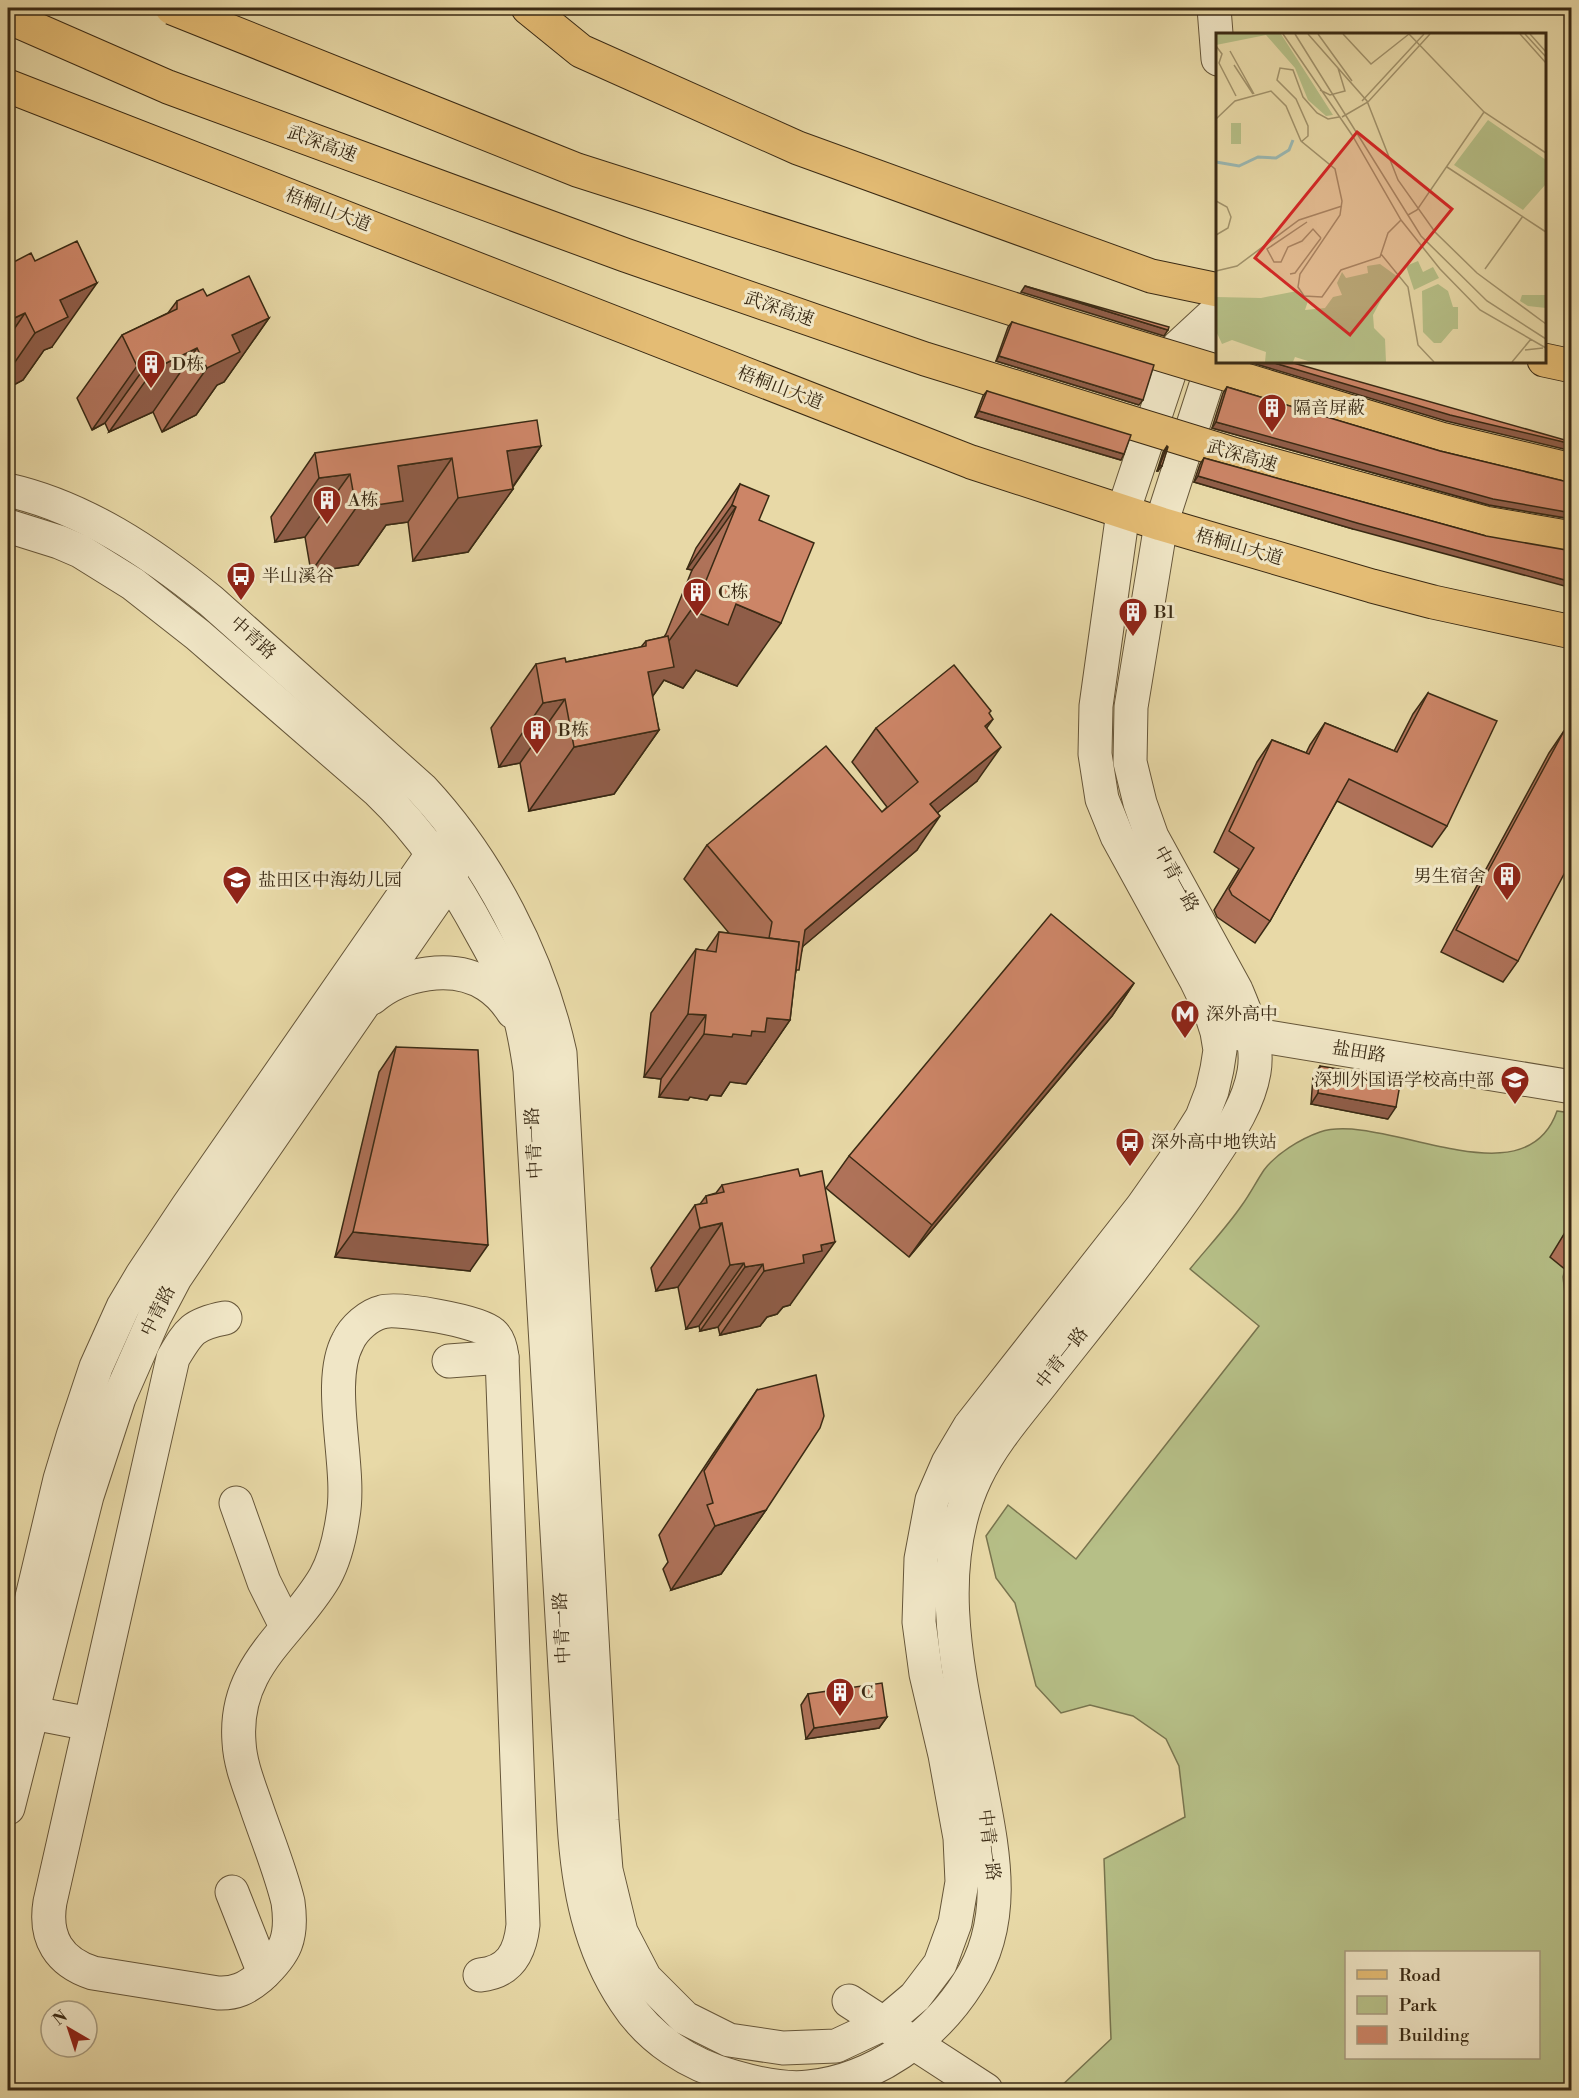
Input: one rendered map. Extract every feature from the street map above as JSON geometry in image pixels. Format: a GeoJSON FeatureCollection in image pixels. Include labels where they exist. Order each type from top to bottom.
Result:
{"type":"FeatureCollection","features":[{"type":"Feature","properties":{"kind":"main road"},"geometry":{"type":"LineString","coordinates":[[172,8],[577,170],[1060,324],[1441,439],[1572,470]]}},
{"type":"Feature","properties":{"kind":"main road"},"geometry":{"type":"LineString","coordinates":[[528,8],[581,51],[798,148],[1151,276],[1216,290]]}},
{"type":"Feature","properties":{"kind":"main road","name":"武深高速"},"geometry":{"type":"LineString","coordinates":[[8,17],[168,87],[625,255],[925,359],[1236,455],[1485,523],[1572,538]]}},
{"type":"Feature","properties":{"kind":"main road","name":"梧桐山大道"},"geometry":{"type":"LineString","coordinates":[[8,86],[971,462],[1161,524],[1433,602],[1572,632]]}},
{"type":"Feature","properties":{"kind":"main road"},"geometry":{"type":"LineString","coordinates":[[1546,360],[1572,366]]}},
{"type":"Feature","properties":{"kind":"street"},"geometry":{"type":"LineString","coordinates":[[1214,8],[1216,34]]}},
{"type":"Feature","properties":{"kind":"street","name":"中青一路"},"geometry":{"type":"LineString","coordinates":[[441,866],[470,911],[505,977],[517,1007],[525,1038],[531,1082],[575,1597],[606,1870],[621,1932],[645,1978],[685,2018],[729,2040],[783,2048],[836,2046],[883,2024],[915,1997],[940,1964],[955,1923],[962,1882],[960,1838],[945,1755],[926,1674],[919,1622],[921,1559],[932,1500],[948,1463],[970,1426],[1142,1207],[1173,1163],[1202,1117],[1217,1069],[1220,1050],[1217,1032],[1196,980],[1117,836],[1102,799],[1095,754],[1096,706],[1123,512],[1178,346],[1216,312]]}},
{"type":"Feature","properties":{"kind":"street","name":"中青一路"},"geometry":{"type":"LineString","coordinates":[[461,837],[508,913],[534,966],[555,1027],[560,1053],[575,1597],[578,1875],[596,1946],[604,1965],[627,2004],[653,2034],[682,2056],[711,2070],[765,2085],[807,2087],[842,2081],[880,2064],[914,2043],[944,2015],[969,1983],[987,1948],[994,1910],[995,1868],[957,1666],[953,1615],[952,1562],[960,1517],[977,1474],[1001,1436],[1160,1233],[1232,1128],[1246,1099],[1254,1070],[1253,1035],[1236,990],[1152,837],[1140,803],[1130,762],[1131,707],[1161,524],[1216,354]]}},
{"type":"Feature","properties":{"kind":"street","name":"中青路"},"geometry":{"type":"LineString","coordinates":[[8,490],[46,502],[101,526],[151,555],[178,574],[395,764],[443,812],[461,837],[188,1206],[123,1307],[96,1367],[64,1468],[16,1706],[8,1808]]}},
{"type":"Feature","properties":{"kind":"street","name":"中青路"},"geometry":{"type":"LineString","coordinates":[[8,526],[80,551],[141,590],[198,635],[378,791],[408,821],[441,866]]}},
{"type":"Feature","properties":{"kind":"street","name":"中青路"},"geometry":{"type":"LineString","coordinates":[[16,1706],[135,1356],[175,1278],[360,1011],[441,866]]}},
{"type":"Feature","properties":{"kind":"street"},"geometry":{"type":"LineString","coordinates":[[360,1011],[380,991],[398,982],[431,974],[457,974],[485,983],[496,991],[513,1012],[525,1038]]}},
{"type":"Feature","properties":{"kind":"street","name":"盐田路"},"geometry":{"type":"LineString","coordinates":[[1217,1032],[1253,1035],[1572,1087]]}},
{"type":"Feature","properties":{"kind":"street"},"geometry":{"type":"LineString","coordinates":[[225,1318],[205,1322],[192,1330],[173,1358],[47,1916],[48,1928],[57,1947],[73,1965],[93,1974],[218,1993],[238,1992],[264,1973],[282,1953],[289,1936],[290,1917],[284,1888],[243,1770],[238,1729],[243,1700],[262,1657],[325,1577],[333,1561],[342,1528],[345,1495],[339,1369],[348,1340],[355,1331],[377,1313],[392,1310],[483,1326],[494,1334],[501,1348],[523,1925],[522,1937],[512,1959],[493,1974],[480,1975]]}},
{"type":"Feature","properties":{"kind":"street"},"geometry":{"type":"LineString","coordinates":[[449,1361],[502,1357]]}},
{"type":"Feature","properties":{"kind":"street"},"geometry":{"type":"LineString","coordinates":[[236,1503],[264,1582],[286,1626]]}},
{"type":"Feature","properties":{"kind":"street"},"geometry":{"type":"LineString","coordinates":[[511,1605],[575,1597]]}},
{"type":"Feature","properties":{"kind":"street"},"geometry":{"type":"LineString","coordinates":[[16,1706],[90,1724]]}},
{"type":"Feature","properties":{"kind":"street"},"geometry":{"type":"LineString","coordinates":[[232,1892],[264,1973]]}},
{"type":"Feature","properties":{"kind":"street"},"geometry":{"type":"LineString","coordinates":[[849,2001],[986,2091]]}},
{"type":"Feature","properties":{"kind":"green space"},"geometry":{"type":"Polygon","coordinates":[[[1557,1111],[1571,1113],[1571,1244],[1563,1277],[1569,1325],[1572,1329],[1571,2090],[1057,2090],[1111,2039],[1104,1859],[1185,1817],[1179,1766],[1166,1739],[1133,1716],[1090,1705],[1061,1713],[1036,1686],[1015,1603],[996,1578],[986,1536],[1008,1505],[1076,1559],[1259,1326],[1190,1269],[1248,1197],[1264,1170],[1282,1153],[1320,1132],[1347,1129],[1484,1153],[1515,1151],[1540,1138],[1557,1111]]]}},
{"type":"Feature","properties":{"kind":"building"},"geometry":{"type":"Polygon","coordinates":[[[77,241],[97,283],[60,300],[68,317],[35,333],[25,313],[8,321],[8,265],[31,253],[35,261],[77,241]]]}},
{"type":"Feature","properties":{"kind":"building"},"geometry":{"type":"Polygon","coordinates":[[[249,276],[269,318],[232,335],[240,352],[207,368],[197,348],[154,369],[150,360],[137,366],[122,335],[177,309],[177,301],[203,289],[207,296],[249,276]]]}},
{"type":"Feature","properties":{"kind":"building"},"geometry":{"type":"Polygon","coordinates":[[[1025,286],[1169,327],[1168,330],[1025,286]]]}},
{"type":"Feature","properties":{"kind":"building"},"geometry":{"type":"Polygon","coordinates":[[[1012,322],[1154,365],[1143,400],[999,356],[1012,322]]]}},
{"type":"Feature","properties":{"kind":"building"},"geometry":{"type":"Polygon","coordinates":[[[1274,363],[1294,363],[1572,442],[1572,444],[1450,415],[1274,363]]]}},
{"type":"Feature","properties":{"kind":"building"},"geometry":{"type":"Polygon","coordinates":[[[1227,387],[1440,451],[1572,483],[1572,513],[1493,499],[1216,422],[1227,387]]]}},
{"type":"Feature","properties":{"kind":"building"},"geometry":{"type":"Polygon","coordinates":[[[987,391],[1131,435],[1124,454],[979,411],[987,391]]]}},
{"type":"Feature","properties":{"kind":"building"},"geometry":{"type":"Polygon","coordinates":[[[537,420],[541,446],[507,451],[513,489],[458,498],[452,458],[398,466],[403,501],[356,508],[350,474],[319,478],[315,453],[537,420]]]}},
{"type":"Feature","properties":{"kind":"building"},"geometry":{"type":"Polygon","coordinates":[[[1168,447],[1162,466],[1160,465],[1168,447]]]}},
{"type":"Feature","properties":{"kind":"building"},"geometry":{"type":"Polygon","coordinates":[[[1204,458],[1486,536],[1572,551],[1572,582],[1357,523],[1198,476],[1204,458]]]}},
{"type":"Feature","properties":{"kind":"building"},"geometry":{"type":"Polygon","coordinates":[[[740,484],[769,496],[759,520],[814,543],[781,623],[736,604],[728,625],[691,610],[702,582],[705,583],[736,507],[732,505],[740,484]]]}},
{"type":"Feature","properties":{"kind":"building"},"geometry":{"type":"Polygon","coordinates":[[[668,636],[674,667],[648,672],[659,730],[574,747],[565,699],[543,703],[536,664],[565,658],[566,662],[646,646],[646,641],[668,636]]]}},
{"type":"Feature","properties":{"kind":"building"},"geometry":{"type":"Polygon","coordinates":[[[954,665],[991,711],[989,713],[993,719],[985,726],[1001,747],[930,804],[940,816],[805,930],[799,970],[796,970],[799,942],[769,938],[772,922],[707,845],[826,746],[882,812],[918,782],[876,728],[954,665]]]}},
{"type":"Feature","properties":{"kind":"building"},"geometry":{"type":"Polygon","coordinates":[[[1428,693],[1497,721],[1447,826],[1349,779],[1270,921],[1232,895],[1229,889],[1254,848],[1229,831],[1272,740],[1309,754],[1325,723],[1397,752],[1428,693]]]}},
{"type":"Feature","properties":{"kind":"building","name":"男生宿舍"},"geometry":{"type":"Polygon","coordinates":[[[1564,731],[1572,734],[1572,859],[1518,961],[1456,930],[1564,731]]]}},
{"type":"Feature","properties":{"kind":"building"},"geometry":{"type":"Polygon","coordinates":[[[1051,914],[1134,983],[932,1225],[849,1156],[1051,914]]]}},
{"type":"Feature","properties":{"kind":"building"},"geometry":{"type":"Polygon","coordinates":[[[719,932],[799,942],[790,1020],[767,1018],[765,1032],[752,1031],[751,1036],[733,1034],[732,1037],[704,1034],[706,1015],[688,1014],[696,949],[716,952],[719,932]]]}},
{"type":"Feature","properties":{"kind":"building"},"geometry":{"type":"Polygon","coordinates":[[[396,1047],[478,1050],[488,1245],[353,1232],[396,1047]]]}},
{"type":"Feature","properties":{"kind":"building"},"geometry":{"type":"Polygon","coordinates":[[[1320,1066],[1401,1079],[1396,1107],[1318,1093],[1320,1066]]]}},
{"type":"Feature","properties":{"kind":"building"},"geometry":{"type":"Polygon","coordinates":[[[798,1169],[800,1176],[822,1171],[835,1242],[821,1245],[822,1251],[803,1255],[804,1263],[764,1271],[763,1264],[745,1267],[744,1263],[730,1265],[722,1223],[700,1228],[695,1205],[707,1203],[706,1196],[724,1192],[722,1185],[798,1169]]]}},
{"type":"Feature","properties":{"kind":"building"},"geometry":{"type":"Polygon","coordinates":[[[1572,1225],[1572,1241],[1565,1236],[1572,1225]]]}},
{"type":"Feature","properties":{"kind":"building"},"geometry":{"type":"Polygon","coordinates":[[[816,1375],[824,1416],[820,1428],[766,1510],[715,1526],[707,1505],[713,1503],[704,1471],[757,1390],[816,1375]]]}},
{"type":"Feature","properties":{"kind":"building","name":"C"},"geometry":{"type":"Polygon","coordinates":[[[882,1683],[887,1717],[814,1728],[808,1694],[882,1683]]]}},
{"type":"Feature","properties":{"kind":"place","name":"D栋"},"geometry":{"type":"Point","coordinates":[151,390]}},
{"type":"Feature","properties":{"kind":"place","name":"隔音屏蔽"},"geometry":{"type":"Point","coordinates":[1272,434]}},
{"type":"Feature","properties":{"kind":"place","name":"A栋"},"geometry":{"type":"Point","coordinates":[327,526]}},
{"type":"Feature","properties":{"kind":"place","name":"半山溪谷"},"geometry":{"type":"Point","coordinates":[241,602]}},
{"type":"Feature","properties":{"kind":"place","name":"C栋"},"geometry":{"type":"Point","coordinates":[697,618]}},
{"type":"Feature","properties":{"kind":"place","name":"B1"},"geometry":{"type":"Point","coordinates":[1133,638]}},
{"type":"Feature","properties":{"kind":"place","name":"B栋"},"geometry":{"type":"Point","coordinates":[537,756]}},
{"type":"Feature","properties":{"kind":"place","name":"男生宿舍"},"geometry":{"type":"Point","coordinates":[1507,902]}},
{"type":"Feature","properties":{"kind":"place","name":"盐田区中海幼儿园"},"geometry":{"type":"Point","coordinates":[237,906]}},
{"type":"Feature","properties":{"kind":"place","name":"深外高中"},"geometry":{"type":"Point","coordinates":[1185,1040]}},
{"type":"Feature","properties":{"kind":"place","name":"深圳外国语学校高中部"},"geometry":{"type":"Point","coordinates":[1515,1106]}},
{"type":"Feature","properties":{"kind":"place","name":"深外高中地铁站"},"geometry":{"type":"Point","coordinates":[1130,1168]}},
{"type":"Feature","properties":{"kind":"place","name":"C"},"geometry":{"type":"Point","coordinates":[840,1718]}}]}
